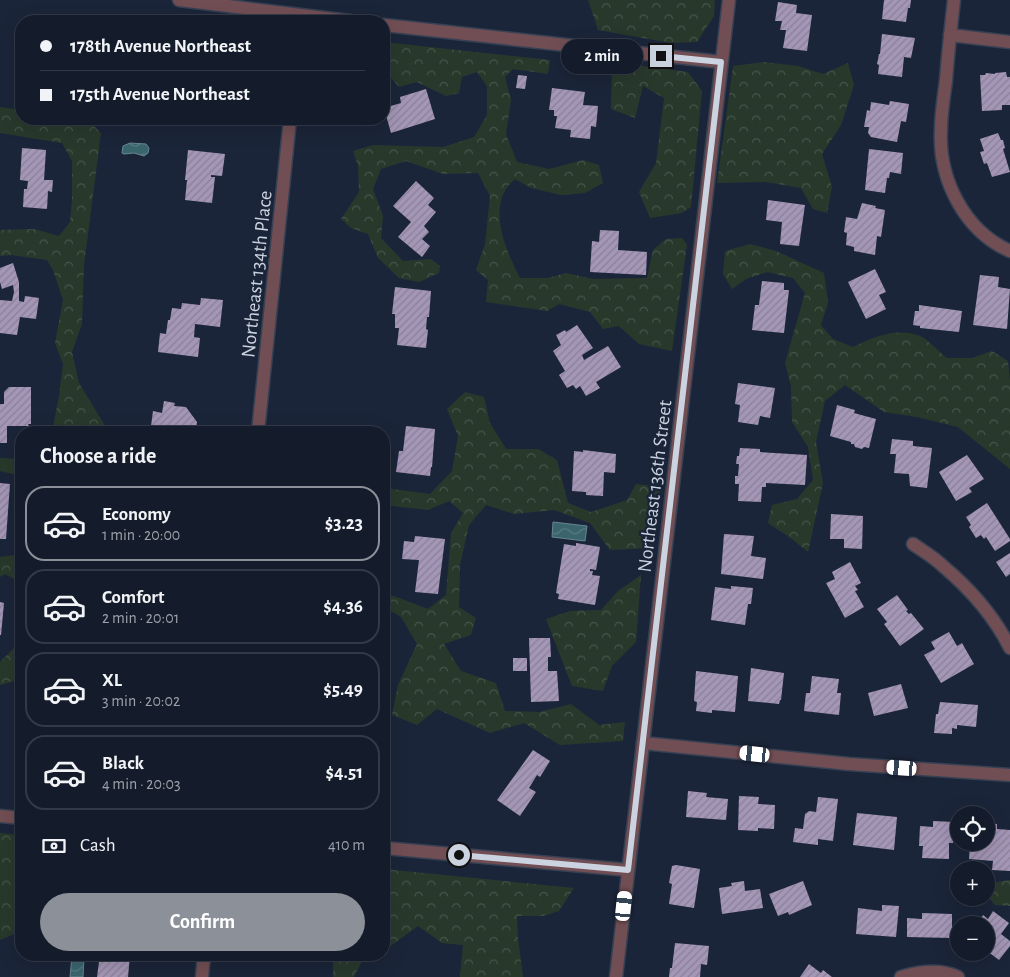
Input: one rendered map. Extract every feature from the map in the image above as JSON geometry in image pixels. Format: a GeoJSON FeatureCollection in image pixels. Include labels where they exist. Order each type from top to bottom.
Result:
{"type":"FeatureCollection","features":[{"type":"Feature","properties":{"kind":"street"},"geometry":{"type":"LineString","coordinates":[[179,0],[275,15]]}},
{"type":"Feature","properties":{"kind":"street","name":"Northeast 136th Street"},"geometry":{"type":"LineString","coordinates":[[616,977],[729,0]]}},
{"type":"Feature","properties":{"kind":"street"},"geometry":{"type":"LineString","coordinates":[[954,0],[941,130],[943,161],[950,188],[971,223],[998,245],[1010,250]]}},
{"type":"Feature","properties":{"kind":"street"},"geometry":{"type":"LineString","coordinates":[[390,26],[721,62]]}},
{"type":"Feature","properties":{"kind":"street"},"geometry":{"type":"LineString","coordinates":[[950,34],[1010,42]]}},
{"type":"Feature","properties":{"kind":"street","name":"Northeast 134th Place"},"geometry":{"type":"LineString","coordinates":[[259,426],[289,125]]}},
{"type":"Feature","properties":{"kind":"street"},"geometry":{"type":"LineString","coordinates":[[912,544],[943,566],[968,591],[1002,633],[1010,648]]}},
{"type":"Feature","properties":{"kind":"street"},"geometry":{"type":"LineString","coordinates":[[643,743],[849,764],[1010,775]]}},
{"type":"Feature","properties":{"kind":"street"},"geometry":{"type":"LineString","coordinates":[[0,816],[15,817]]}},
{"type":"Feature","properties":{"kind":"street"},"geometry":{"type":"LineString","coordinates":[[390,849],[628,870]]}},
{"type":"Feature","properties":{"kind":"street"},"geometry":{"type":"LineString","coordinates":[[202,977],[203,961]]}},
{"type":"Feature","properties":{"kind":"street"},"geometry":{"type":"LineString","coordinates":[[901,977],[925,972],[952,974],[958,977]]}},
{"type":"Feature","properties":{"kind":"green space"},"geometry":{"type":"Polygon","coordinates":[[[588,0],[715,0],[714,16],[697,42],[671,43],[598,30],[588,0]]]}},
{"type":"Feature","properties":{"kind":"green space"},"geometry":{"type":"Polygon","coordinates":[[[390,43],[550,60],[548,74],[513,69],[505,77],[511,100],[506,134],[517,162],[549,169],[583,160],[599,165],[603,183],[585,193],[561,195],[531,188],[515,179],[506,189],[501,201],[499,214],[504,241],[509,254],[520,278],[548,278],[566,273],[593,279],[647,278],[653,250],[666,239],[682,238],[687,245],[672,351],[639,344],[619,326],[603,329],[590,312],[559,304],[547,311],[486,302],[488,280],[476,270],[485,244],[490,196],[478,173],[443,174],[406,161],[381,169],[373,189],[383,216],[381,238],[403,261],[431,259],[440,266],[439,273],[419,282],[399,278],[378,258],[368,234],[351,228],[341,219],[359,192],[358,166],[353,151],[373,145],[443,147],[474,137],[487,115],[487,86],[477,72],[462,77],[459,93],[446,96],[417,82],[399,87],[390,77],[390,43]]]}},
{"type":"Feature","properties":{"kind":"green space"},"geometry":{"type":"Polygon","coordinates":[[[612,62],[688,72],[702,91],[691,207],[682,213],[650,218],[639,192],[656,163],[664,98],[643,86],[635,118],[611,109],[612,62]]]}},
{"type":"Feature","properties":{"kind":"green space"},"geometry":{"type":"Polygon","coordinates":[[[764,62],[798,66],[823,74],[848,63],[854,85],[841,125],[822,154],[832,187],[827,213],[813,209],[801,188],[766,182],[717,183],[733,66],[764,62]]]}},
{"type":"Feature","properties":{"kind":"green space"},"geometry":{"type":"Polygon","coordinates":[[[0,107],[15,109],[15,125],[93,125],[101,133],[84,265],[82,324],[72,352],[79,383],[104,426],[53,426],[63,364],[55,343],[63,300],[53,270],[47,260],[11,255],[0,256],[0,230],[34,229],[59,236],[70,222],[72,161],[62,143],[0,133],[0,107]]]}},
{"type":"Feature","properties":{"kind":"green space"},"geometry":{"type":"Polygon","coordinates":[[[750,244],[776,251],[824,273],[828,303],[821,325],[833,339],[853,347],[885,334],[911,333],[923,338],[947,358],[972,358],[992,351],[1008,361],[1010,380],[1010,469],[958,427],[917,417],[884,412],[845,385],[825,401],[816,442],[823,483],[808,552],[768,523],[772,505],[797,499],[813,480],[808,447],[792,422],[791,386],[785,363],[805,293],[793,278],[767,272],[746,279],[732,289],[723,274],[725,251],[750,244]]]}},
{"type":"Feature","properties":{"kind":"green space"},"geometry":{"type":"Polygon","coordinates":[[[465,392],[484,397],[490,423],[506,449],[538,449],[557,460],[568,503],[591,512],[627,500],[636,484],[661,487],[651,548],[610,550],[590,523],[554,510],[514,514],[486,505],[469,525],[460,565],[459,607],[476,618],[471,635],[444,644],[461,671],[496,683],[505,711],[539,712],[571,704],[599,725],[625,722],[623,741],[560,745],[524,723],[490,733],[437,709],[417,725],[392,715],[398,685],[417,644],[401,617],[390,611],[390,596],[428,609],[446,595],[451,533],[463,513],[449,501],[428,510],[390,506],[390,489],[430,494],[452,471],[458,436],[447,409],[465,392]]]}},
{"type":"Feature","properties":{"kind":"green space"},"geometry":{"type":"Polygon","coordinates":[[[0,458],[15,459],[15,475],[0,471],[0,458]]]}},
{"type":"Feature","properties":{"kind":"green space"},"geometry":{"type":"Polygon","coordinates":[[[15,555],[15,580],[5,574],[0,577],[0,557],[15,555]]]}},
{"type":"Feature","properties":{"kind":"green space"},"geometry":{"type":"Polygon","coordinates":[[[641,575],[636,642],[612,666],[603,691],[572,686],[546,619],[570,611],[601,610],[618,591],[641,575]]]}},
{"type":"Feature","properties":{"kind":"green space"},"geometry":{"type":"Polygon","coordinates":[[[15,647],[15,681],[0,685],[0,662],[15,647]]]}},
{"type":"Feature","properties":{"kind":"green space"},"geometry":{"type":"Polygon","coordinates":[[[0,833],[15,834],[15,934],[0,940],[0,833]]]}},
{"type":"Feature","properties":{"kind":"green space"},"geometry":{"type":"Polygon","coordinates":[[[390,870],[574,888],[559,911],[543,916],[517,916],[523,977],[460,977],[463,945],[442,943],[418,926],[390,946],[390,870]]]}},
{"type":"Feature","properties":{"kind":"green space"},"geometry":{"type":"Polygon","coordinates":[[[1010,880],[1010,906],[995,905],[995,882],[1010,880]]]}},
{"type":"Feature","properties":{"kind":"green space"},"geometry":{"type":"Polygon","coordinates":[[[333,961],[362,961],[354,977],[333,977],[333,961]]]}},
{"type":"Feature","properties":{"kind":"water"},"geometry":{"type":"Polygon","coordinates":[[[130,143],[146,144],[149,148],[148,153],[144,156],[134,153],[122,153],[123,146],[130,143]]]}},
{"type":"Feature","properties":{"kind":"water"},"geometry":{"type":"Polygon","coordinates":[[[553,522],[587,526],[585,541],[552,537],[553,522]]]}},
{"type":"Feature","properties":{"kind":"water"},"geometry":{"type":"Polygon","coordinates":[[[72,961],[84,961],[83,977],[70,977],[72,961]]]}},
{"type":"Feature","properties":{"kind":"building"},"geometry":{"type":"Polygon","coordinates":[[[884,0],[911,0],[906,22],[882,19],[884,0]]]}},
{"type":"Feature","properties":{"kind":"building"},"geometry":{"type":"Polygon","coordinates":[[[778,2],[797,5],[796,13],[812,15],[807,51],[783,48],[786,30],[780,30],[782,21],[775,21],[778,2]]]}},
{"type":"Feature","properties":{"kind":"building"},"geometry":{"type":"Polygon","coordinates":[[[882,34],[915,38],[911,58],[904,57],[902,77],[878,74],[879,65],[877,64],[882,34]]]}},
{"type":"Feature","properties":{"kind":"building"},"geometry":{"type":"Polygon","coordinates":[[[1006,72],[1007,77],[1010,77],[1010,105],[1002,105],[1002,110],[982,111],[980,75],[1006,72]]]}},
{"type":"Feature","properties":{"kind":"building"},"geometry":{"type":"Polygon","coordinates":[[[518,75],[527,76],[525,89],[516,88],[518,75]]]}},
{"type":"Feature","properties":{"kind":"building"},"geometry":{"type":"Polygon","coordinates":[[[552,88],[585,92],[583,105],[598,106],[596,127],[591,126],[590,139],[570,137],[571,130],[555,128],[557,116],[554,116],[554,110],[549,110],[552,88]]]}},
{"type":"Feature","properties":{"kind":"building"},"geometry":{"type":"Polygon","coordinates":[[[426,89],[435,119],[391,133],[389,125],[390,106],[401,103],[400,97],[426,89]]]}},
{"type":"Feature","properties":{"kind":"building"},"geometry":{"type":"Polygon","coordinates":[[[890,101],[909,104],[906,122],[901,121],[897,142],[871,137],[868,133],[869,127],[864,127],[867,110],[870,111],[871,102],[889,105],[890,101]]]}},
{"type":"Feature","properties":{"kind":"building"},"geometry":{"type":"Polygon","coordinates":[[[998,133],[1001,140],[1003,140],[1005,148],[1003,149],[1010,172],[992,177],[987,163],[984,164],[980,152],[984,151],[980,139],[998,133]]]}},
{"type":"Feature","properties":{"kind":"building"},"geometry":{"type":"Polygon","coordinates":[[[22,148],[46,150],[44,180],[53,180],[52,192],[48,191],[47,209],[23,207],[24,189],[27,189],[28,181],[20,180],[22,148]]]}},
{"type":"Feature","properties":{"kind":"building"},"geometry":{"type":"Polygon","coordinates":[[[869,149],[903,153],[901,174],[890,172],[889,178],[887,178],[885,193],[865,190],[869,149]]]}},
{"type":"Feature","properties":{"kind":"building"},"geometry":{"type":"Polygon","coordinates":[[[188,150],[225,154],[222,176],[211,175],[211,177],[215,177],[212,203],[185,200],[188,150]]]}},
{"type":"Feature","properties":{"kind":"building"},"geometry":{"type":"Polygon","coordinates":[[[416,181],[434,198],[428,205],[436,212],[424,226],[429,232],[422,239],[430,246],[422,257],[398,237],[411,222],[393,206],[416,181]]]}},
{"type":"Feature","properties":{"kind":"building"},"geometry":{"type":"Polygon","coordinates":[[[768,200],[805,205],[799,246],[780,244],[782,222],[766,220],[768,200]]]}},
{"type":"Feature","properties":{"kind":"building"},"geometry":{"type":"Polygon","coordinates":[[[862,203],[885,210],[881,237],[877,236],[875,255],[854,251],[854,247],[846,245],[847,233],[844,232],[846,217],[857,219],[862,203]]]}},
{"type":"Feature","properties":{"kind":"building"},"geometry":{"type":"Polygon","coordinates":[[[600,230],[619,231],[618,250],[647,252],[646,275],[590,272],[592,241],[599,242],[600,230]]]}},
{"type":"Feature","properties":{"kind":"building"},"geometry":{"type":"Polygon","coordinates":[[[13,263],[19,282],[19,301],[24,302],[25,296],[39,298],[36,319],[20,317],[17,335],[0,333],[0,300],[12,301],[14,292],[13,285],[2,289],[0,268],[13,263]]]}},
{"type":"Feature","properties":{"kind":"building"},"geometry":{"type":"Polygon","coordinates":[[[875,269],[886,292],[879,295],[886,309],[866,319],[848,282],[875,269]]]}},
{"type":"Feature","properties":{"kind":"building"},"geometry":{"type":"Polygon","coordinates":[[[980,275],[999,277],[998,287],[1010,289],[1007,329],[973,325],[980,275]]]}},
{"type":"Feature","properties":{"kind":"building"},"geometry":{"type":"Polygon","coordinates":[[[762,281],[784,283],[784,290],[789,290],[784,333],[752,330],[755,305],[759,305],[762,281]]]}},
{"type":"Feature","properties":{"kind":"building"},"geometry":{"type":"Polygon","coordinates":[[[395,287],[431,291],[429,317],[427,317],[426,348],[397,345],[399,328],[395,328],[395,314],[392,314],[395,287]]]}},
{"type":"Feature","properties":{"kind":"building"},"geometry":{"type":"Polygon","coordinates":[[[201,298],[223,300],[220,327],[195,324],[194,337],[200,338],[198,357],[158,352],[160,333],[166,334],[172,308],[181,309],[182,303],[200,305],[201,298]]]}},
{"type":"Feature","properties":{"kind":"building"},"geometry":{"type":"Polygon","coordinates":[[[919,305],[962,311],[959,332],[920,328],[920,326],[913,325],[915,311],[919,311],[919,305]]]}},
{"type":"Feature","properties":{"kind":"building"},"geometry":{"type":"Polygon","coordinates":[[[577,325],[593,348],[582,355],[584,360],[608,346],[621,367],[596,382],[600,388],[586,396],[580,386],[576,389],[573,385],[567,388],[559,375],[565,371],[553,351],[561,345],[556,335],[565,330],[566,332],[577,325]]]}},
{"type":"Feature","properties":{"kind":"building"},"geometry":{"type":"Polygon","coordinates":[[[738,383],[775,388],[770,418],[760,416],[758,425],[738,422],[740,405],[735,404],[738,383]]]}},
{"type":"Feature","properties":{"kind":"building"},"geometry":{"type":"Polygon","coordinates":[[[9,387],[31,387],[31,424],[28,424],[29,426],[7,426],[7,443],[0,443],[0,404],[4,404],[4,392],[9,387]]]}},
{"type":"Feature","properties":{"kind":"building"},"geometry":{"type":"Polygon","coordinates":[[[164,401],[175,403],[174,406],[186,407],[197,422],[196,426],[151,426],[153,411],[162,413],[164,401]]]}},
{"type":"Feature","properties":{"kind":"building"},"geometry":{"type":"Polygon","coordinates":[[[837,405],[855,410],[854,413],[876,419],[869,448],[855,447],[851,442],[830,436],[837,405]]]}},
{"type":"Feature","properties":{"kind":"building"},"geometry":{"type":"Polygon","coordinates":[[[406,426],[435,429],[430,476],[396,472],[399,451],[403,451],[406,426]]]}},
{"type":"Feature","properties":{"kind":"building"},"geometry":{"type":"Polygon","coordinates":[[[892,439],[913,441],[913,446],[932,448],[927,488],[910,486],[909,474],[894,473],[896,454],[890,454],[892,439]]]}},
{"type":"Feature","properties":{"kind":"building"},"geometry":{"type":"Polygon","coordinates":[[[740,448],[760,449],[760,452],[807,455],[805,485],[766,483],[766,487],[762,487],[761,502],[738,501],[739,484],[735,484],[735,476],[738,476],[739,464],[736,464],[740,448]]]}},
{"type":"Feature","properties":{"kind":"building"},"geometry":{"type":"Polygon","coordinates":[[[583,450],[616,454],[615,473],[604,472],[603,496],[586,495],[586,492],[572,491],[574,451],[583,452],[583,450]]]}},
{"type":"Feature","properties":{"kind":"building"},"geometry":{"type":"Polygon","coordinates":[[[967,455],[984,479],[969,488],[972,492],[956,501],[939,472],[967,455]]]}},
{"type":"Feature","properties":{"kind":"building"},"geometry":{"type":"Polygon","coordinates":[[[0,483],[10,484],[6,539],[0,539],[0,483]]]}},
{"type":"Feature","properties":{"kind":"building"},"geometry":{"type":"Polygon","coordinates":[[[987,503],[1010,539],[1010,541],[995,551],[986,537],[984,539],[981,535],[976,538],[969,527],[971,525],[966,517],[987,503]]]}},
{"type":"Feature","properties":{"kind":"building"},"geometry":{"type":"Polygon","coordinates":[[[831,514],[863,516],[862,549],[844,548],[844,539],[830,539],[831,514]]]}},
{"type":"Feature","properties":{"kind":"building"},"geometry":{"type":"Polygon","coordinates":[[[724,534],[754,536],[751,556],[766,558],[763,579],[721,574],[724,534]]]}},
{"type":"Feature","properties":{"kind":"building"},"geometry":{"type":"Polygon","coordinates":[[[415,536],[445,539],[438,594],[415,592],[419,560],[402,559],[404,541],[414,542],[415,536]]]}},
{"type":"Feature","properties":{"kind":"building"},"geometry":{"type":"Polygon","coordinates":[[[576,543],[600,547],[596,570],[590,569],[590,571],[593,571],[592,575],[600,576],[595,605],[558,599],[559,594],[556,593],[564,544],[576,546],[576,543]]]}},
{"type":"Feature","properties":{"kind":"building"},"geometry":{"type":"Polygon","coordinates":[[[1010,553],[1010,574],[1006,577],[996,562],[1010,553]]]}},
{"type":"Feature","properties":{"kind":"building"},"geometry":{"type":"Polygon","coordinates":[[[850,562],[861,583],[855,586],[858,590],[855,591],[864,607],[845,618],[826,583],[835,579],[832,572],[850,562]]]}},
{"type":"Feature","properties":{"kind":"building"},"geometry":{"type":"Polygon","coordinates":[[[731,586],[753,588],[751,604],[748,604],[745,625],[711,620],[715,587],[731,589],[731,586]]]}},
{"type":"Feature","properties":{"kind":"building"},"geometry":{"type":"Polygon","coordinates":[[[897,595],[908,610],[906,611],[909,614],[911,613],[924,629],[900,646],[884,624],[887,622],[877,609],[897,595]]]}},
{"type":"Feature","properties":{"kind":"building"},"geometry":{"type":"Polygon","coordinates":[[[0,602],[4,603],[1,635],[0,635],[0,602]]]}},
{"type":"Feature","properties":{"kind":"building"},"geometry":{"type":"Polygon","coordinates":[[[949,632],[957,646],[962,643],[974,664],[941,683],[924,655],[935,649],[931,642],[949,632]]]}},
{"type":"Feature","properties":{"kind":"building"},"geometry":{"type":"Polygon","coordinates":[[[529,638],[550,638],[551,657],[548,657],[548,671],[557,671],[559,701],[531,702],[529,638]]]}},
{"type":"Feature","properties":{"kind":"building"},"geometry":{"type":"Polygon","coordinates":[[[513,658],[527,658],[527,671],[513,671],[513,658]]]}},
{"type":"Feature","properties":{"kind":"building"},"geometry":{"type":"Polygon","coordinates":[[[751,668],[784,673],[779,704],[748,701],[751,668]]]}},
{"type":"Feature","properties":{"kind":"building"},"geometry":{"type":"Polygon","coordinates":[[[696,671],[738,676],[735,712],[712,710],[712,713],[696,711],[697,702],[694,701],[696,671]]]}},
{"type":"Feature","properties":{"kind":"building"},"geometry":{"type":"Polygon","coordinates":[[[812,676],[839,679],[837,693],[841,693],[839,715],[804,711],[806,693],[810,693],[812,676]]]}},
{"type":"Feature","properties":{"kind":"building"},"geometry":{"type":"Polygon","coordinates":[[[901,684],[908,708],[874,716],[868,693],[901,684]]]}},
{"type":"Feature","properties":{"kind":"building"},"geometry":{"type":"Polygon","coordinates":[[[940,702],[978,705],[976,727],[957,725],[957,729],[952,728],[952,734],[934,733],[936,714],[938,714],[940,702]]]}},
{"type":"Feature","properties":{"kind":"building"},"geometry":{"type":"Polygon","coordinates":[[[533,750],[550,761],[540,777],[537,775],[529,788],[536,792],[520,816],[497,800],[533,750]]]}},
{"type":"Feature","properties":{"kind":"building"},"geometry":{"type":"Polygon","coordinates":[[[688,791],[707,793],[706,797],[728,799],[726,820],[686,817],[688,791]]]}},
{"type":"Feature","properties":{"kind":"building"},"geometry":{"type":"Polygon","coordinates":[[[739,796],[759,797],[758,804],[775,805],[774,829],[758,828],[758,831],[738,830],[739,796]]]}},
{"type":"Feature","properties":{"kind":"building"},"geometry":{"type":"Polygon","coordinates":[[[818,797],[838,799],[833,841],[818,839],[818,845],[793,842],[795,828],[803,829],[805,814],[809,811],[816,812],[818,797]]]}},
{"type":"Feature","properties":{"kind":"building"},"geometry":{"type":"Polygon","coordinates":[[[857,813],[897,817],[894,850],[853,845],[857,813]]]}},
{"type":"Feature","properties":{"kind":"building"},"geometry":{"type":"Polygon","coordinates":[[[933,821],[950,822],[949,859],[922,858],[923,846],[919,846],[920,826],[933,827],[933,821]]]}},
{"type":"Feature","properties":{"kind":"building"},"geometry":{"type":"Polygon","coordinates":[[[995,824],[997,824],[997,829],[1010,830],[1010,871],[995,870],[995,861],[969,859],[969,851],[995,851],[995,824]]]}},
{"type":"Feature","properties":{"kind":"building"},"geometry":{"type":"Polygon","coordinates":[[[672,866],[700,869],[694,908],[669,904],[672,884],[669,883],[672,866]]]}},
{"type":"Feature","properties":{"kind":"building"},"geometry":{"type":"Polygon","coordinates":[[[744,881],[745,891],[760,889],[763,908],[722,914],[719,888],[732,886],[731,883],[744,881]]]}},
{"type":"Feature","properties":{"kind":"building"},"geometry":{"type":"Polygon","coordinates":[[[803,881],[812,905],[789,915],[788,912],[778,916],[769,894],[803,881]]]}},
{"type":"Feature","properties":{"kind":"building"},"geometry":{"type":"Polygon","coordinates":[[[882,905],[899,906],[896,937],[856,934],[858,908],[882,911],[882,905]]]}},
{"type":"Feature","properties":{"kind":"building"},"geometry":{"type":"Polygon","coordinates":[[[993,911],[1009,923],[1001,934],[1010,941],[1010,946],[999,960],[995,957],[995,916],[990,916],[993,911]]]}},
{"type":"Feature","properties":{"kind":"building"},"geometry":{"type":"Polygon","coordinates":[[[922,913],[952,914],[950,916],[950,938],[907,937],[907,918],[922,919],[922,913]]]}},
{"type":"Feature","properties":{"kind":"building"},"geometry":{"type":"Polygon","coordinates":[[[675,943],[709,946],[707,965],[701,964],[700,977],[669,977],[675,943]]]}},
{"type":"Feature","properties":{"kind":"building"},"geometry":{"type":"Polygon","coordinates":[[[129,961],[128,977],[97,977],[99,962],[129,961]]]}},
{"type":"Feature","properties":{"kind":"building"},"geometry":{"type":"Polygon","coordinates":[[[809,964],[821,973],[823,970],[832,977],[800,977],[809,964]]]}},
{"type":"Feature","properties":{"kind":"route"},"geometry":{"type":"LineString","coordinates":[[459,855],[628,870],[721,62],[661,56]]}}]}
